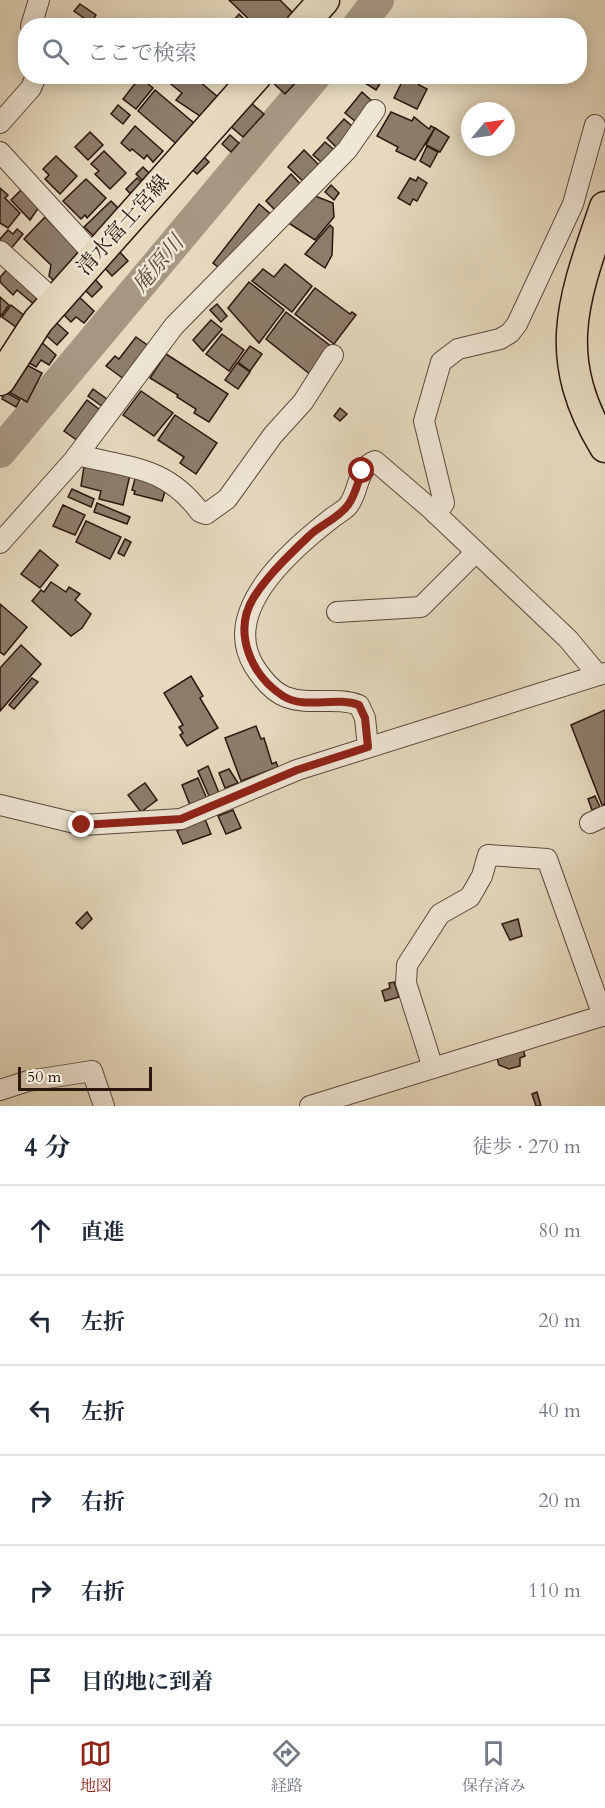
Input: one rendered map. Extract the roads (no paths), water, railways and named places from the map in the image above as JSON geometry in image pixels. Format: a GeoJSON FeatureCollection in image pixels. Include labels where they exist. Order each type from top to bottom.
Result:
{"type":"FeatureCollection","features":[{"type":"Feature","properties":{"kind":"main road"},"geometry":{"type":"LineString","coordinates":[[308,18],[324,0]]}},
{"type":"Feature","properties":{"kind":"main road","name":"清水富士宮線"},"geometry":{"type":"LineString","coordinates":[[0,380],[38,321],[249,84]]}},
{"type":"Feature","properties":{"kind":"main road"},"geometry":{"type":"LineString","coordinates":[[599,411],[576,388],[572,355],[573,317],[583,270],[605,207]]}},
{"type":"Feature","properties":{"kind":"main road"},"geometry":{"type":"LineString","coordinates":[[605,261],[592,321],[592,352],[605,447]]}},
{"type":"Feature","properties":{"kind":"street"},"geometry":{"type":"LineString","coordinates":[[33,18],[39,0]]}},
{"type":"Feature","properties":{"kind":"street"},"geometry":{"type":"LineString","coordinates":[[0,123],[33,84]]}},
{"type":"Feature","properties":{"kind":"street"},"geometry":{"type":"LineString","coordinates":[[0,543],[78,455],[174,326],[347,150],[375,110]]}},
{"type":"Feature","properties":{"kind":"street"},"geometry":{"type":"LineString","coordinates":[[436,514],[444,503],[424,421],[441,362],[458,349],[500,339],[510,333],[516,324],[573,204],[595,125]]}},
{"type":"Feature","properties":{"kind":"street"},"geometry":{"type":"LineString","coordinates":[[0,152],[95,256]]}},
{"type":"Feature","properties":{"kind":"street"},"geometry":{"type":"LineString","coordinates":[[0,251],[55,301]]}},
{"type":"Feature","properties":{"kind":"street"},"geometry":{"type":"LineString","coordinates":[[78,455],[159,475],[173,483],[200,512],[206,514],[227,499],[273,435],[303,402],[333,355]]}},
{"type":"Feature","properties":{"kind":"street"},"geometry":{"type":"LineString","coordinates":[[3,812],[82,825],[181,819],[297,770],[601,674],[568,639],[436,514],[375,461],[367,464],[348,506],[310,535],[253,599],[244,627],[248,656],[262,678],[285,697],[308,702],[348,701],[359,705],[365,718],[368,747]]}},
{"type":"Feature","properties":{"kind":"street"},"geometry":{"type":"LineString","coordinates":[[337,612],[421,607],[476,552]]}},
{"type":"Feature","properties":{"kind":"street"},"geometry":{"type":"LineString","coordinates":[[310,1106],[433,1068],[604,1015],[546,859],[488,855],[482,876],[470,897],[441,914],[407,965],[405,983],[433,1068]]}},
{"type":"Feature","properties":{"kind":"street"},"geometry":{"type":"LineString","coordinates":[[0,1090],[28,1081],[92,1071],[104,1106]]}},
{"type":"Feature","properties":{"kind":"waterway","name":"庵原川"},"geometry":{"type":"LineString","coordinates":[[364,18],[378,0]]}},
{"type":"Feature","properties":{"kind":"waterway","name":"庵原川"},"geometry":{"type":"LineString","coordinates":[[0,452],[308,84]]}}]}
